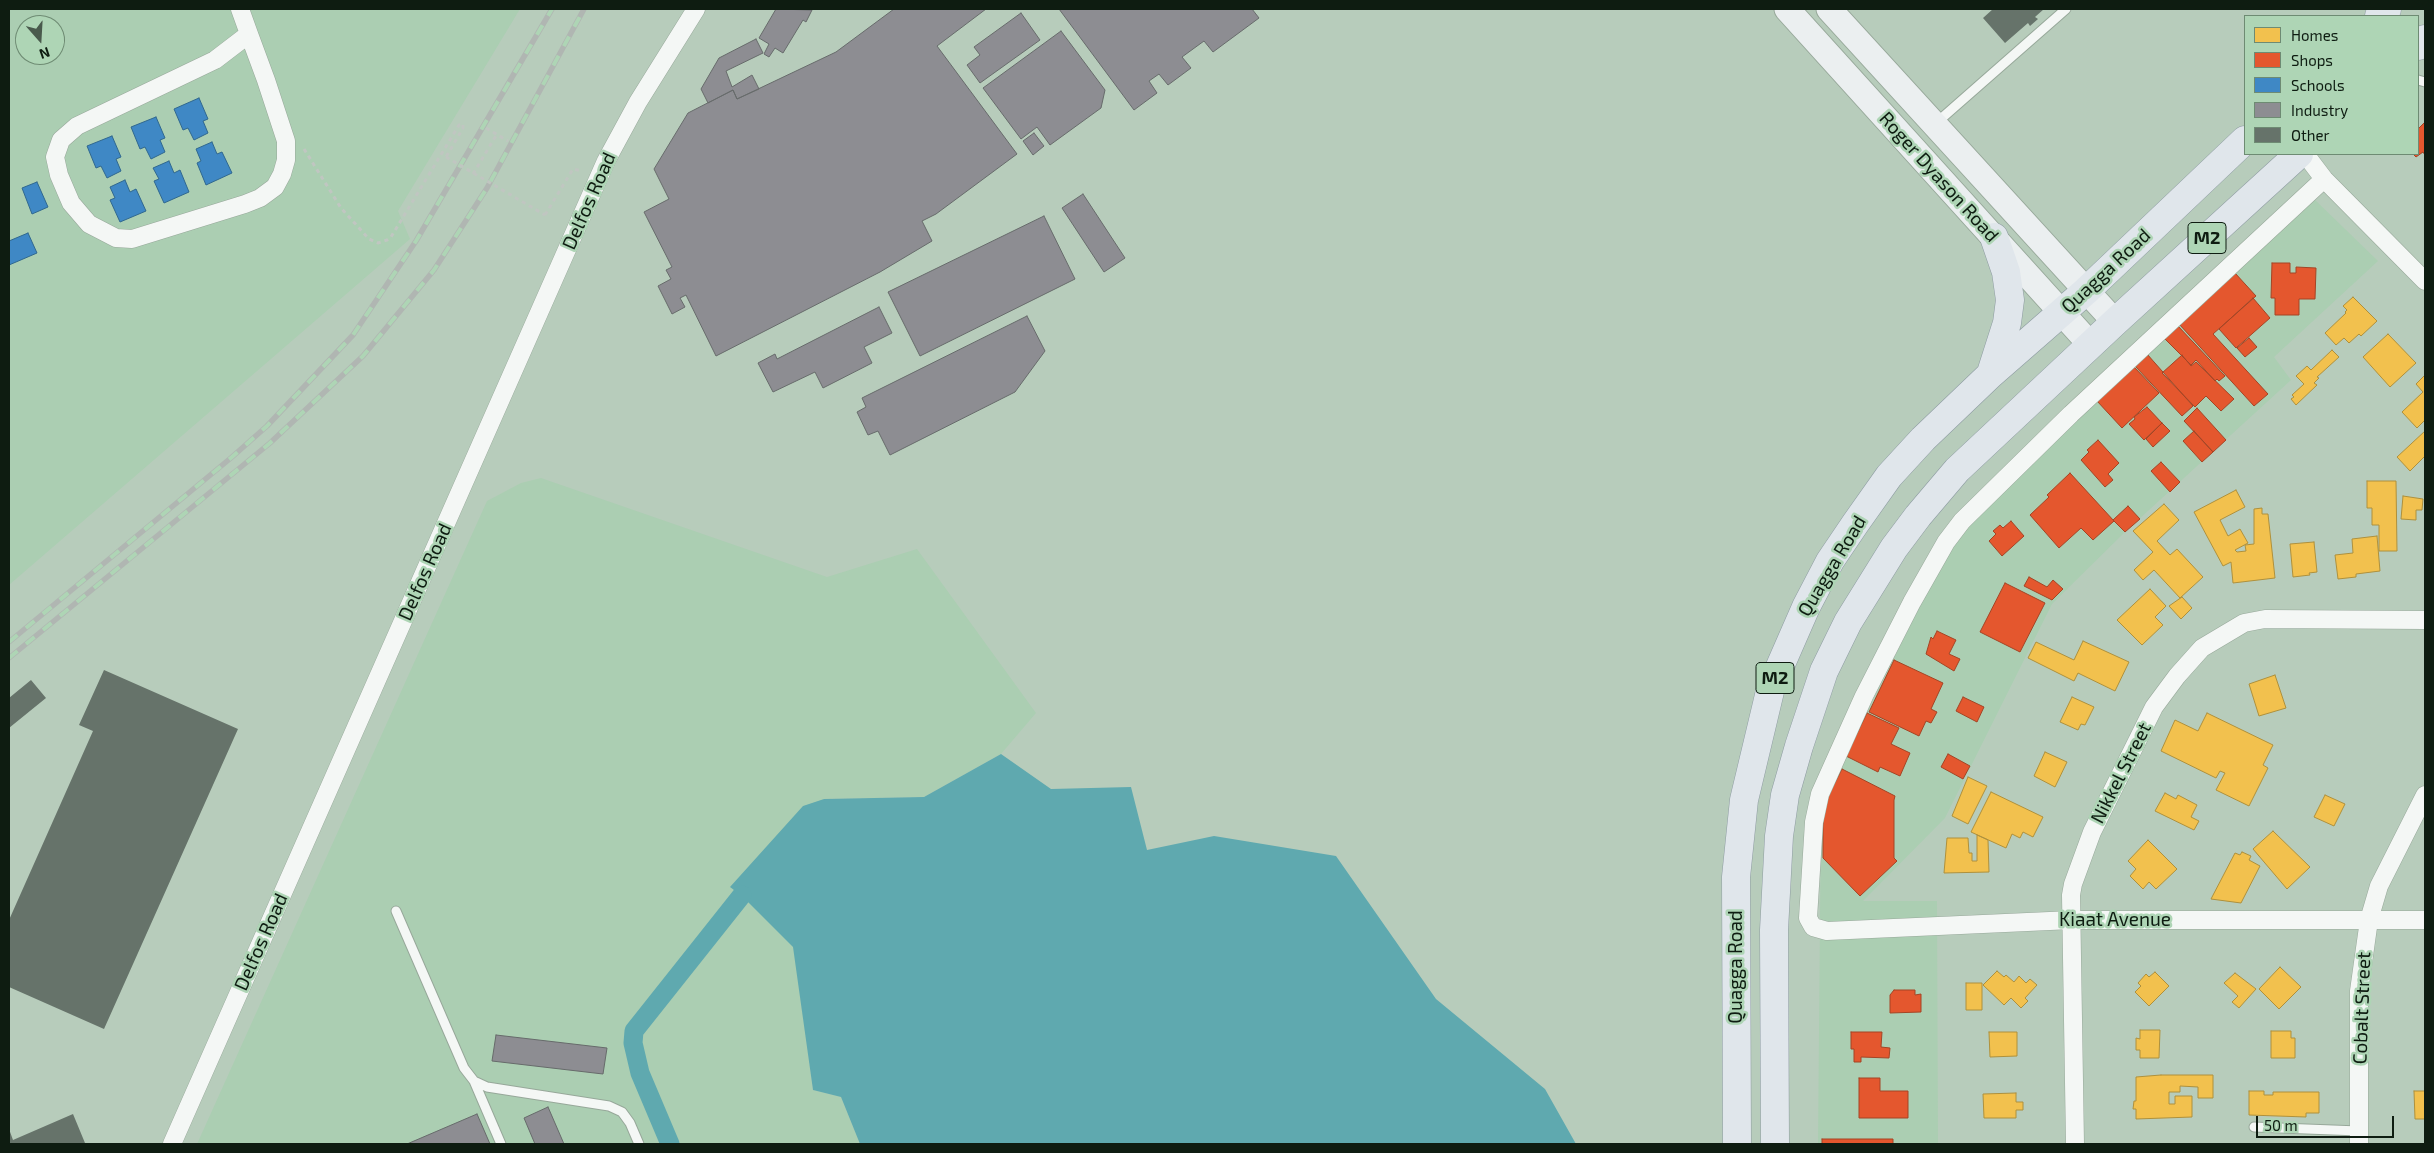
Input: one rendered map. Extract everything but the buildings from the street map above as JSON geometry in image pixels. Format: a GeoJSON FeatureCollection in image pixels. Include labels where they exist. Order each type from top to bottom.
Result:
{"type":"FeatureCollection","features":[{"type":"Feature","properties":{"kind":"main road","name":"Roger Dyason Road"},"geometry":{"type":"LineString","coordinates":[[1787,9],[2090,344]]}},
{"type":"Feature","properties":{"kind":"main road","name":"Roger Dyason Road"},"geometry":{"type":"LineString","coordinates":[[1828,9],[2115,322]]}},
{"type":"Feature","properties":{"kind":"main road","name":"Quagga Road"},"geometry":{"type":"LineString","coordinates":[[1737,1144],[1736,877],[1744,800],[1771,687],[1806,607],[1830,561],[1855,524],[1889,476],[1923,439],[1991,374],[2086,291],[2244,141]]}},
{"type":"Feature","properties":{"kind":"main road","name":"Quagga Road"},"geometry":{"type":"LineString","coordinates":[[1775,1144],[1774,930],[1779,836],[1785,795],[1824,671],[1848,622],[1876,574],[1918,516],[1957,470],[2090,344],[2299,155]]}},
{"type":"Feature","properties":{"kind":"main road"},"geometry":{"type":"LineString","coordinates":[[1991,374],[2007,323],[2010,300],[2006,272],[1994,237]]}},
{"type":"Feature","properties":{"kind":"street"},"geometry":{"type":"LineString","coordinates":[[240,9],[249,34],[286,141],[286,160],[282,174],[275,187],[260,198],[245,204],[132,239],[116,238],[89,224],[71,203],[59,176],[55,157],[61,140],[77,126],[215,60],[249,34]]}},
{"type":"Feature","properties":{"kind":"street","name":"Delfos Road"},"geometry":{"type":"LineString","coordinates":[[172,1144],[606,160],[638,102],[696,9]]}},
{"type":"Feature","properties":{"kind":"street"},"geometry":{"type":"LineString","coordinates":[[2306,155],[2324,179],[2425,280]]}},
{"type":"Feature","properties":{"kind":"street","name":"Kiaat Avenue"},"geometry":{"type":"LineString","coordinates":[[2324,179],[2085,401],[1962,521],[1946,542],[1912,602],[1864,696],[1820,794],[1814,822],[1809,922],[1816,929],[1834,931],[2072,920],[2425,920]]}},
{"type":"Feature","properties":{"kind":"street","name":"Nikkel Street"},"geometry":{"type":"LineString","coordinates":[[2075,1144],[2073,884],[2092,832],[2154,707],[2177,676],[2202,648],[2238,624],[2265,619],[2425,620]]}},
{"type":"Feature","properties":{"kind":"street","name":"Cobalt Street"},"geometry":{"type":"LineString","coordinates":[[2359,1138],[2359,991],[2369,920],[2379,886],[2425,795]]}},
{"type":"Feature","properties":{"kind":"lane"},"geometry":{"type":"LineString","coordinates":[[1934,125],[2066,9]]}},
{"type":"Feature","properties":{"kind":"lane"},"geometry":{"type":"LineString","coordinates":[[396,911],[464,1068],[474,1081],[502,1144]]}},
{"type":"Feature","properties":{"kind":"lane"},"geometry":{"type":"LineString","coordinates":[[474,1081],[487,1087],[609,1106],[622,1112],[630,1123],[639,1144]]}},
{"type":"Feature","properties":{"kind":"lane"},"geometry":{"type":"LineString","coordinates":[[2254,1127],[2359,1138]]}},
{"type":"Feature","properties":{"kind":"path"},"geometry":{"type":"LineString","coordinates":[[302,145],[341,208],[369,239],[378,243],[391,237],[459,125],[463,124],[463,128],[446,157],[545,215],[569,175]]}},
{"type":"Feature","properties":{"kind":"path"},"geometry":{"type":"LineString","coordinates":[[486,128],[508,141]]}},
{"type":"Feature","properties":{"kind":"path"},"geometry":{"type":"LineString","coordinates":[[473,174],[497,134]]}},
{"type":"Feature","properties":{"kind":"shaded area"},"geometry":{"type":"Polygon","coordinates":[[[9,9],[520,9],[398,211],[410,239],[9,585],[9,9]]]}},
{"type":"Feature","properties":{"kind":"shaded area"},"geometry":{"type":"Polygon","coordinates":[[[2311,196],[2378,261],[2274,357],[2291,380],[2125,532],[2052,604],[1945,818],[1863,901],[1937,901],[1938,1144],[1818,1144],[1821,805],[1959,527],[2311,196]]]}},
{"type":"Feature","properties":{"kind":"shaded area"},"geometry":{"type":"Polygon","coordinates":[[[541,478],[827,577],[917,549],[1036,713],[1001,754],[924,797],[824,799],[731,887],[742,895],[794,947],[813,1090],[841,1097],[860,1144],[197,1144],[487,501],[521,483],[541,478]]]}},
{"type":"Feature","properties":{"kind":"water"},"geometry":{"type":"Polygon","coordinates":[[[1001,754],[1051,789],[1131,787],[1147,850],[1214,836],[1336,856],[1436,999],[1545,1089],[1576,1144],[860,1144],[841,1097],[813,1090],[793,947],[742,896],[730,887],[803,806],[824,799],[924,797],[1001,754]]]}},
{"type":"Feature","properties":{"kind":"waterway"},"geometry":{"type":"LineString","coordinates":[[670,1144],[640,1073],[633,1043],[634,1031],[742,895]]}},
{"type":"Feature","properties":{"kind":"railway"},"geometry":{"type":"LineString","coordinates":[[9,642],[267,426],[353,335],[416,241],[552,9]]}},
{"type":"Feature","properties":{"kind":"railway"},"geometry":{"type":"LineString","coordinates":[[9,658],[270,443],[363,356],[434,270],[487,188],[584,9]]}}]}
